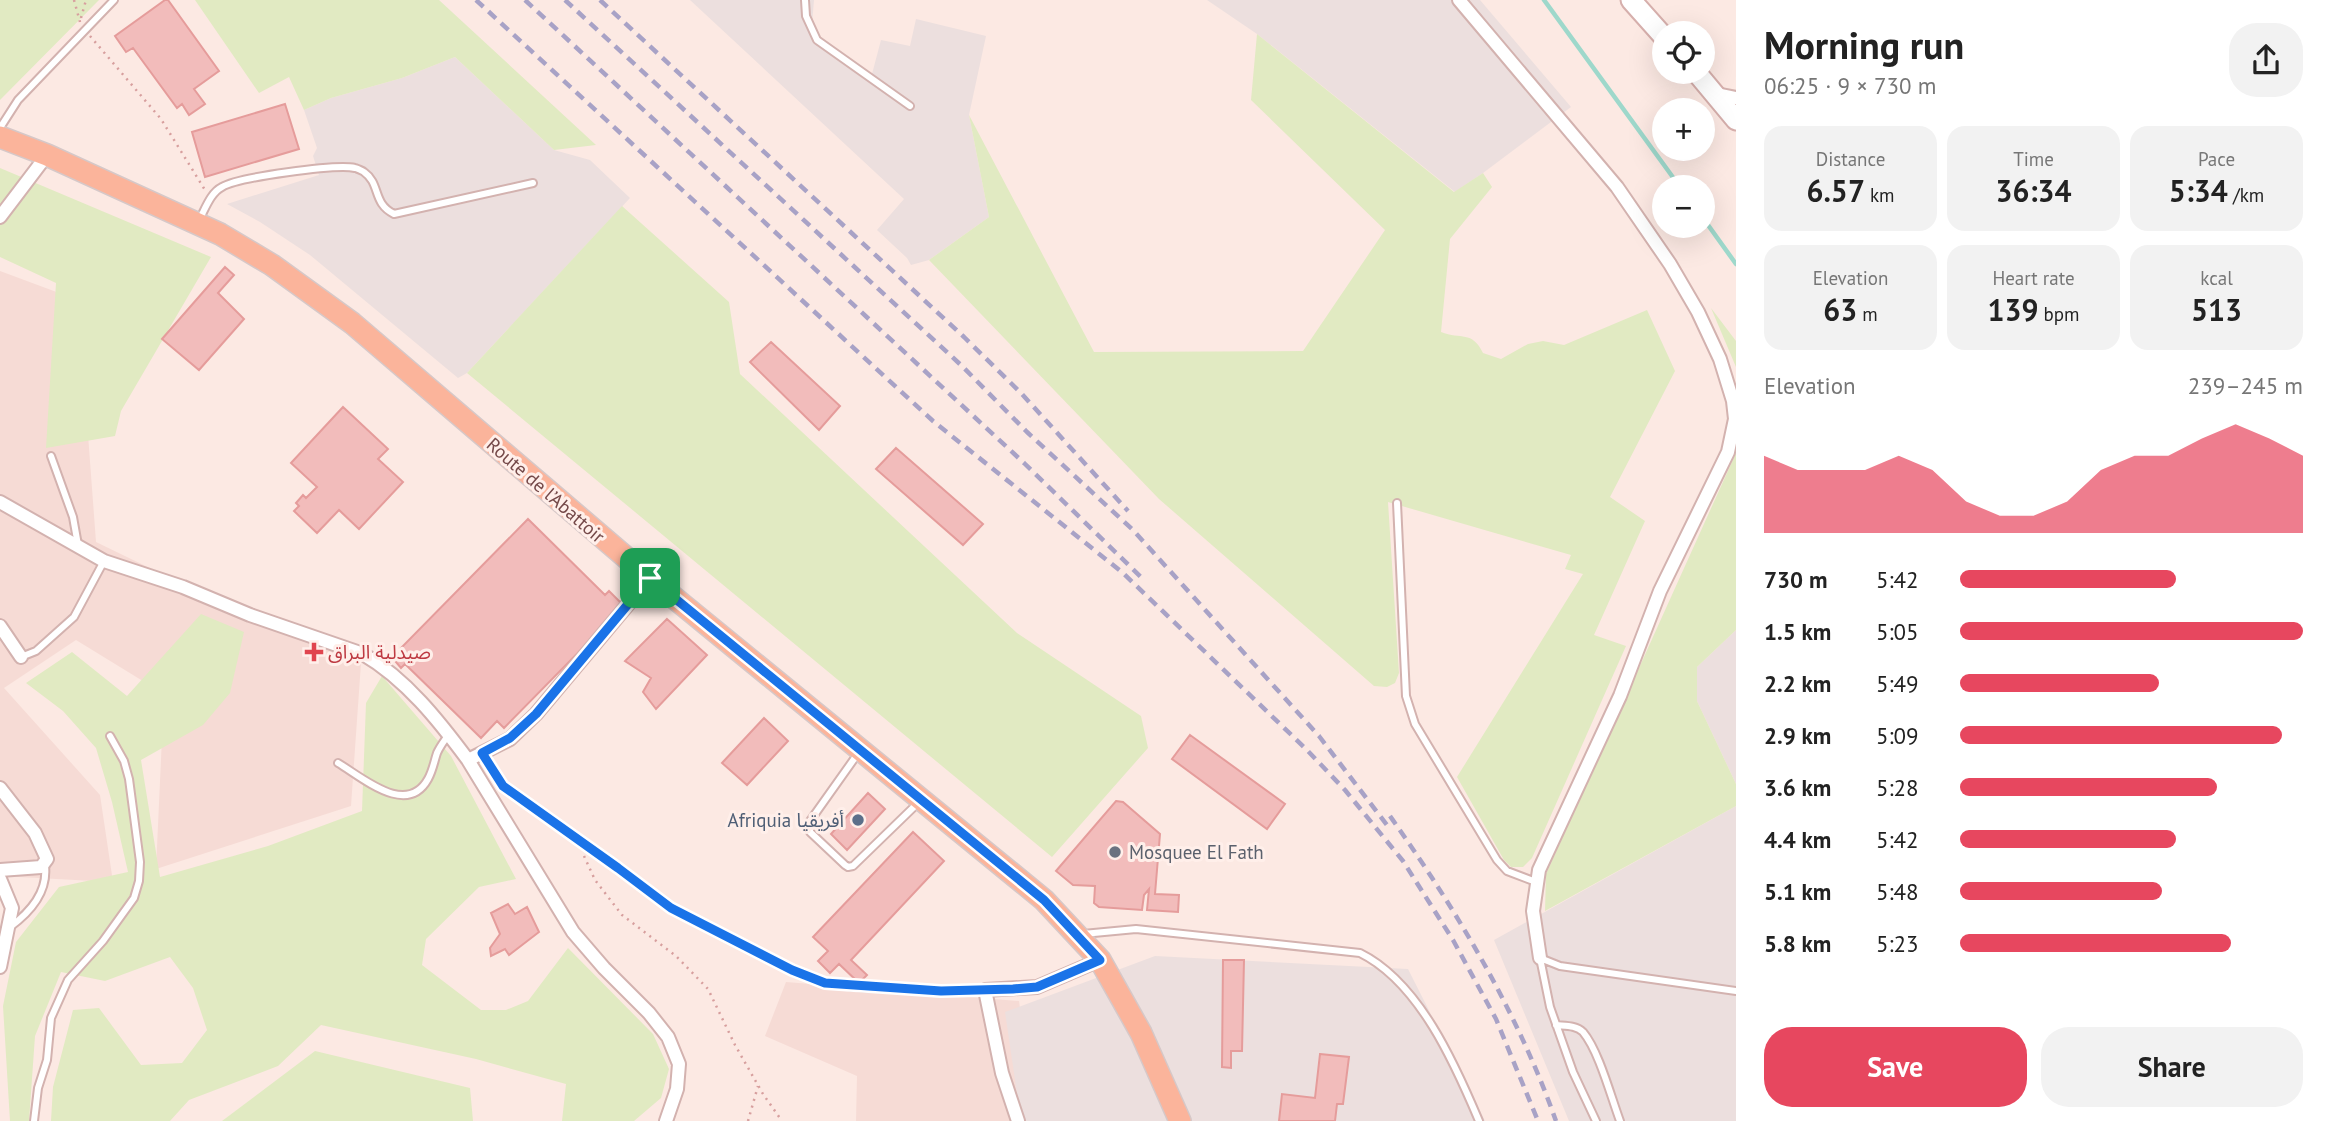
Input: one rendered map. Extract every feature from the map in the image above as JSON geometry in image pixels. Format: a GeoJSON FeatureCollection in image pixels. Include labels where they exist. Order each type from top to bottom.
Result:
{"type":"FeatureCollection","features":[{"type":"Feature","properties":{"kind":"main road"},"geometry":{"type":"LineString","coordinates":[[1631,0],[1652,24]]}},
{"type":"Feature","properties":{"kind":"main road"},"geometry":{"type":"LineString","coordinates":[[1707,84],[1736,120]]}},
{"type":"Feature","properties":{"kind":"main road","name":"Route de l’Abattoir"},"geometry":{"type":"LineString","coordinates":[[0,137],[47,155],[220,233],[272,265],[352,323],[650,578],[1044,900],[1100,960],[1141,1033],[1180,1121]]}},
{"type":"Feature","properties":{"kind":"street"},"geometry":{"type":"LineString","coordinates":[[1459,0],[1610,179],[1670,264],[1698,312],[1720,359],[1733,401],[1735,419],[1728,452],[1660,591],[1620,696],[1539,870],[1533,911],[1540,958]]}},
{"type":"Feature","properties":{"kind":"street"},"geometry":{"type":"LineString","coordinates":[[1716,94],[1736,98]]}},
{"type":"Feature","properties":{"kind":"street"},"geometry":{"type":"LineString","coordinates":[[0,217],[47,155]]}},
{"type":"Feature","properties":{"kind":"street"},"geometry":{"type":"LineString","coordinates":[[0,502],[104,561],[183,587],[250,615],[363,654],[400,681],[449,734],[468,760],[573,932],[668,1037],[679,1065],[677,1089],[666,1121]]}},
{"type":"Feature","properties":{"kind":"street"},"geometry":{"type":"LineString","coordinates":[[468,760],[510,738],[536,714],[650,578]]}},
{"type":"Feature","properties":{"kind":"street"},"geometry":{"type":"LineString","coordinates":[[0,626],[21,657]]}},
{"type":"Feature","properties":{"kind":"street"},"geometry":{"type":"LineString","coordinates":[[0,788],[42,845],[47,859],[45,865],[0,870]]}},
{"type":"Feature","properties":{"kind":"street"},"geometry":{"type":"LineString","coordinates":[[0,879],[12,908],[0,967]]}},
{"type":"Feature","properties":{"kind":"street"},"geometry":{"type":"LineString","coordinates":[[1018,1121],[1003,1073],[985,990],[1037,987],[1100,960]]}},
{"type":"Feature","properties":{"kind":"lane"},"geometry":{"type":"LineString","coordinates":[[0,128],[18,100],[114,0]]}},
{"type":"Feature","properties":{"kind":"lane"},"geometry":{"type":"LineString","coordinates":[[805,0],[806,16],[817,40],[910,106]]}},
{"type":"Feature","properties":{"kind":"lane"},"geometry":{"type":"LineString","coordinates":[[197,223],[215,192],[234,181],[338,167],[356,168],[366,173],[373,182],[378,200],[384,209],[394,214],[533,183]]}},
{"type":"Feature","properties":{"kind":"lane"},"geometry":{"type":"LineString","coordinates":[[51,456],[73,517],[78,547]]}},
{"type":"Feature","properties":{"kind":"lane"},"geometry":{"type":"LineString","coordinates":[[1397,503],[1406,696],[1415,724],[1497,860],[1507,871],[1536,882]]}},
{"type":"Feature","properties":{"kind":"lane"},"geometry":{"type":"LineString","coordinates":[[21,657],[36,651],[75,617],[104,561]]}},
{"type":"Feature","properties":{"kind":"lane"},"geometry":{"type":"LineString","coordinates":[[338,763],[391,794],[409,795],[420,790],[427,781],[438,752],[449,734]]}},
{"type":"Feature","properties":{"kind":"lane"},"geometry":{"type":"LineString","coordinates":[[34,1121],[38,1088],[47,1060],[51,1018],[68,980],[103,941],[134,898],[139,881],[138,849],[129,779],[124,761],[110,736]]}},
{"type":"Feature","properties":{"kind":"lane"},"geometry":{"type":"LineString","coordinates":[[860,749],[808,827],[810,832],[848,867],[853,866],[921,800]]}},
{"type":"Feature","properties":{"kind":"lane"},"geometry":{"type":"LineString","coordinates":[[482,753],[503,786],[671,908],[792,970],[825,983],[941,991],[985,990]]}},
{"type":"Feature","properties":{"kind":"lane"},"geometry":{"type":"LineString","coordinates":[[10,927],[26,915],[45,885],[45,865]]}},
{"type":"Feature","properties":{"kind":"lane"},"geometry":{"type":"LineString","coordinates":[[1078,934],[1136,929],[1360,953],[1376,961],[1390,973],[1415,1003],[1455,1065],[1479,1121]]}},
{"type":"Feature","properties":{"kind":"lane"},"geometry":{"type":"LineString","coordinates":[[1540,958],[1560,966],[1736,990]]}},
{"type":"Feature","properties":{"kind":"lane"},"geometry":{"type":"LineString","coordinates":[[1540,958],[1556,1025],[1573,1072],[1596,1121]]}},
{"type":"Feature","properties":{"kind":"lane"},"geometry":{"type":"LineString","coordinates":[[1556,1025],[1572,1026],[1582,1031],[1598,1059],[1620,1121]]}},
{"type":"Feature","properties":{"kind":"path"},"geometry":{"type":"LineString","coordinates":[[74,0],[79,21],[161,119],[210,199]]}},
{"type":"Feature","properties":{"kind":"path"},"geometry":{"type":"LineString","coordinates":[[79,21],[86,0]]}},
{"type":"Feature","properties":{"kind":"path"},"geometry":{"type":"LineString","coordinates":[[576,837],[595,880],[622,915],[676,956],[708,989],[735,1045],[782,1121]]}},
{"type":"Feature","properties":{"kind":"path"},"geometry":{"type":"LineString","coordinates":[[748,1121],[758,1086]]}},
{"type":"Feature","properties":{"kind":"shaded area"},"geometry":{"type":"Polygon","coordinates":[[[690,0],[814,0],[812,24],[820,39],[872,74],[881,40],[910,46],[916,19],[986,36],[969,115],[989,217],[929,260],[911,265],[877,230],[904,199],[690,0]]]}},
{"type":"Feature","properties":{"kind":"shaded area"},"geometry":{"type":"Polygon","coordinates":[[[1207,0],[1480,0],[1571,107],[1455,192],[1257,34],[1207,0]]]}},
{"type":"Feature","properties":{"kind":"shaded area"},"geometry":{"type":"Polygon","coordinates":[[[455,57],[554,150],[590,160],[630,198],[467,373],[458,378],[310,255],[227,204],[319,175],[313,156],[317,148],[304,110],[331,98],[402,78],[455,57]]]}},
{"type":"Feature","properties":{"kind":"shaded area"},"geometry":{"type":"Polygon","coordinates":[[[0,271],[78,300],[96,542],[263,623],[361,663],[351,806],[156,869],[164,694],[76,640],[4,688],[100,795],[113,882],[0,876],[0,271]]]}},
{"type":"Feature","properties":{"kind":"shaded area"},"geometry":{"type":"Polygon","coordinates":[[[1736,630],[1736,784],[1697,701],[1697,667],[1736,630]]]}},
{"type":"Feature","properties":{"kind":"shaded area"},"geometry":{"type":"Polygon","coordinates":[[[1736,806],[1736,1121],[1569,1121],[1494,940],[1736,806]]]}},
{"type":"Feature","properties":{"kind":"shaded area"},"geometry":{"type":"Polygon","coordinates":[[[1155,956],[1408,969],[1485,1121],[1021,1121],[1005,1012],[1155,956]]]}},
{"type":"Feature","properties":{"kind":"shaded area"},"geometry":{"type":"Polygon","coordinates":[[[786,982],[1019,1001],[1035,1121],[856,1121],[857,1076],[765,1036],[786,982]]]}},
{"type":"Feature","properties":{"kind":"green space"},"geometry":{"type":"Polygon","coordinates":[[[0,0],[99,0],[0,100],[0,0]]]}},
{"type":"Feature","properties":{"kind":"green space"},"geometry":{"type":"Polygon","coordinates":[[[195,0],[439,0],[596,145],[554,150],[455,57],[402,78],[331,98],[304,110],[289,77],[259,93],[195,0]]]}},
{"type":"Feature","properties":{"kind":"green space"},"geometry":{"type":"Polygon","coordinates":[[[1257,34],[1454,192],[1483,173],[1492,187],[1450,239],[1441,332],[1470,338],[1483,353],[1501,359],[1528,344],[1543,341],[1564,345],[1647,310],[1675,371],[1610,497],[1645,521],[1594,635],[1626,646],[1532,858],[1523,867],[1511,867],[1504,860],[1457,777],[1583,574],[1565,569],[1571,555],[1388,502],[1399,673],[1395,683],[1387,687],[1374,686],[1159,499],[929,260],[989,217],[969,115],[1094,352],[1303,351],[1385,230],[1251,100],[1257,34]]]}},
{"type":"Feature","properties":{"kind":"green space"},"geometry":{"type":"Polygon","coordinates":[[[0,168],[211,257],[121,411],[115,436],[46,448],[56,283],[0,257],[0,168]]]}},
{"type":"Feature","properties":{"kind":"green space"},"geometry":{"type":"Polygon","coordinates":[[[622,206],[729,302],[740,374],[1017,633],[1141,716],[1148,748],[1052,857],[467,373],[622,206]]]}},
{"type":"Feature","properties":{"kind":"green space"},"geometry":{"type":"Polygon","coordinates":[[[1711,308],[1736,341],[1736,367],[1711,308]]]}},
{"type":"Feature","properties":{"kind":"green space"},"geometry":{"type":"Polygon","coordinates":[[[1736,453],[1736,630],[1697,667],[1697,701],[1736,784],[1736,806],[1545,911],[1546,874],[1736,453]]]}},
{"type":"Feature","properties":{"kind":"green space"},"geometry":{"type":"Polygon","coordinates":[[[201,614],[244,632],[230,693],[203,725],[141,760],[160,877],[268,846],[362,811],[366,703],[382,676],[451,756],[516,879],[479,887],[426,939],[422,965],[481,1010],[506,1010],[528,1001],[568,948],[653,1034],[669,1069],[661,1098],[634,1121],[562,1121],[566,1084],[476,1059],[321,1025],[278,1066],[189,1100],[170,1121],[51,1121],[53,1087],[73,1010],[99,1008],[141,1065],[182,1063],[207,1030],[193,988],[170,957],[105,981],[61,972],[35,1036],[29,1121],[10,1121],[3,1006],[16,942],[59,887],[128,872],[96,748],[63,711],[26,683],[72,652],[127,696],[201,614]]]}},
{"type":"Feature","properties":{"kind":"green space"},"geometry":{"type":"Polygon","coordinates":[[[315,1051],[470,1088],[473,1121],[222,1121],[315,1051]]]}},
{"type":"Feature","properties":{"kind":"building"},"geometry":{"type":"Polygon","coordinates":[[[168,0],[219,71],[194,89],[205,104],[189,115],[182,104],[177,108],[133,48],[126,52],[115,36],[168,0]]]}},
{"type":"Feature","properties":{"kind":"building"},"geometry":{"type":"Polygon","coordinates":[[[285,104],[299,149],[205,177],[192,132],[285,104]]]}},
{"type":"Feature","properties":{"kind":"building"},"geometry":{"type":"Polygon","coordinates":[[[225,267],[234,275],[218,293],[244,319],[199,370],[162,339],[225,267]]]}},
{"type":"Feature","properties":{"kind":"building"},"geometry":{"type":"Polygon","coordinates":[[[771,342],[840,406],[819,430],[750,362],[771,342]]]}},
{"type":"Feature","properties":{"kind":"building"},"geometry":{"type":"Polygon","coordinates":[[[343,407],[388,449],[378,459],[403,482],[359,529],[339,510],[317,533],[294,511],[299,506],[296,503],[303,495],[306,498],[317,487],[291,463],[343,407]]]}},
{"type":"Feature","properties":{"kind":"building"},"geometry":{"type":"Polygon","coordinates":[[[896,448],[983,524],[963,545],[876,469],[896,448]]]}},
{"type":"Feature","properties":{"kind":"building"},"geometry":{"type":"Polygon","coordinates":[[[528,519],[605,595],[609,591],[624,606],[504,728],[497,721],[481,738],[405,664],[401,668],[396,662],[402,656],[398,651],[528,519]]]}},
{"type":"Feature","properties":{"kind":"building"},"geometry":{"type":"Polygon","coordinates":[[[667,619],[707,655],[656,709],[643,692],[651,678],[625,661],[667,619]]]}},
{"type":"Feature","properties":{"kind":"building"},"geometry":{"type":"Polygon","coordinates":[[[764,718],[788,741],[747,785],[722,763],[764,718]]]}},
{"type":"Feature","properties":{"kind":"building"},"geometry":{"type":"Polygon","coordinates":[[[1190,735],[1285,804],[1267,829],[1172,759],[1190,735]]]}},
{"type":"Feature","properties":{"kind":"building"},"geometry":{"type":"Polygon","coordinates":[[[868,793],[885,809],[847,850],[831,834],[868,793]]]}},
{"type":"Feature","properties":{"kind":"building","name":"Mosquee El Fath"},"geometry":{"type":"Polygon","coordinates":[[[1116,801],[1123,802],[1160,834],[1155,894],[1179,895],[1178,912],[1147,910],[1149,889],[1144,895],[1142,910],[1099,907],[1094,903],[1095,886],[1073,885],[1056,871],[1116,801]]]}},
{"type":"Feature","properties":{"kind":"building"},"geometry":{"type":"Polygon","coordinates":[[[913,832],[944,861],[851,960],[867,975],[859,983],[839,964],[830,973],[818,961],[828,951],[813,937],[913,832]]]}},
{"type":"Feature","properties":{"kind":"building"},"geometry":{"type":"Polygon","coordinates":[[[508,904],[515,914],[527,907],[539,932],[509,955],[505,949],[491,956],[490,948],[500,934],[491,913],[508,904]]]}},
{"type":"Feature","properties":{"kind":"building"},"geometry":{"type":"Polygon","coordinates":[[[1223,960],[1244,960],[1242,1051],[1231,1051],[1231,1068],[1222,1067],[1223,960]]]}},
{"type":"Feature","properties":{"kind":"building"},"geometry":{"type":"Polygon","coordinates":[[[1320,1054],[1349,1057],[1343,1104],[1337,1104],[1335,1121],[1279,1121],[1282,1094],[1315,1098],[1320,1054]]]}},
{"type":"Feature","properties":{"kind":"waterway"},"geometry":{"type":"LineString","coordinates":[[1544,0],[1671,175]]}},
{"type":"Feature","properties":{"kind":"waterway"},"geometry":{"type":"LineString","coordinates":[[1715,235],[1736,264]]}},
{"type":"Feature","properties":{"kind":"railway"},"geometry":{"type":"LineString","coordinates":[[476,0],[933,421],[1123,573],[1345,790],[1403,861],[1453,940],[1496,1019],[1538,1121]]}},
{"type":"Feature","properties":{"kind":"railway"},"geometry":{"type":"LineString","coordinates":[[525,0],[1024,463],[1142,578]]}},
{"type":"Feature","properties":{"kind":"railway"},"geometry":{"type":"LineString","coordinates":[[565,0],[962,366],[1027,432],[1133,530],[1319,736],[1390,829]]}},
{"type":"Feature","properties":{"kind":"railway"},"geometry":{"type":"LineString","coordinates":[[600,0],[964,337],[1021,393],[1128,511]]}},
{"type":"Feature","properties":{"kind":"railway"},"geometry":{"type":"LineString","coordinates":[[1390,816],[1439,888],[1484,963],[1523,1040],[1556,1121]]}},
{"type":"Feature","properties":{"kind":"place","name":"صيدلية البراق"},"geometry":{"type":"Point","coordinates":[314,652]}},
{"type":"Feature","properties":{"kind":"place","name":"Afriquia أفريقيا"},"geometry":{"type":"Point","coordinates":[858,820]}},
{"type":"Feature","properties":{"kind":"place","name":"Mosquee El Fath"},"geometry":{"type":"Point","coordinates":[1115,852]}},
{"type":"Feature","properties":{"kind":"route"},"geometry":{"type":"LineString","coordinates":[[650,578],[1044,900],[1100,960],[1037,987],[941,991],[825,983],[792,970],[671,908],[503,786],[482,753],[510,738],[536,714],[650,578]]}}]}
